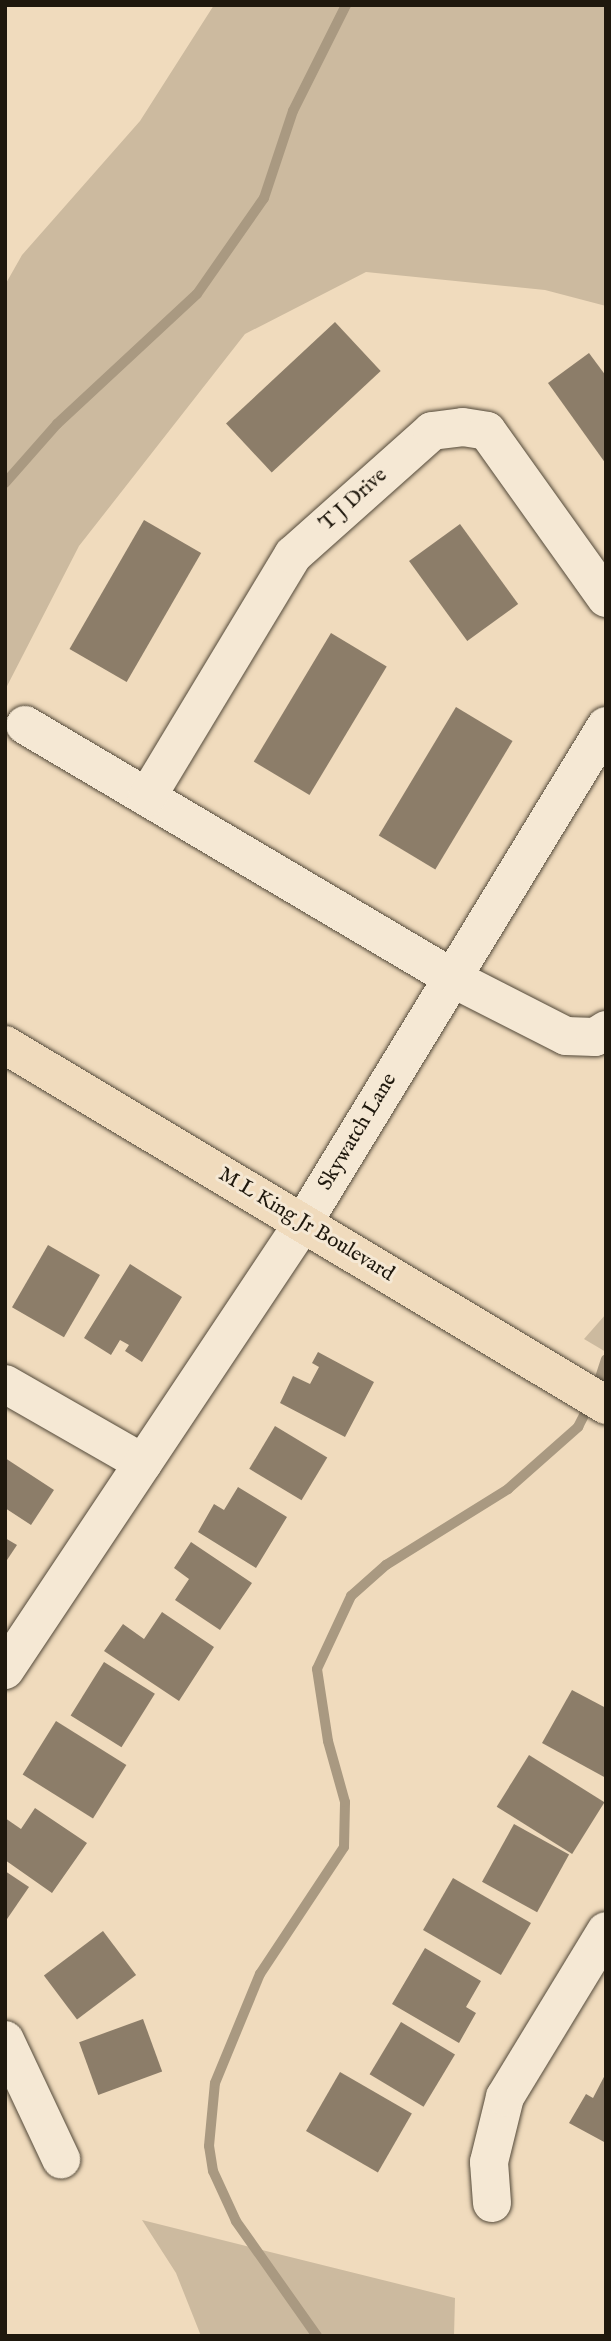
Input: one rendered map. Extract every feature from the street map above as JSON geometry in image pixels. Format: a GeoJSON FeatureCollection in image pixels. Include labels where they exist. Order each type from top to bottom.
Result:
{"type":"FeatureCollection","features":[{"type":"Feature","properties":{"kind":"main road","name":"M L King Jr Boulevard"},"geometry":{"type":"LineString","coordinates":[[5,1045],[606,1405]]}},
{"type":"Feature","properties":{"kind":"street","name":"T J Drive"},"geometry":{"type":"LineString","coordinates":[[147,797],[293,555],[432,431],[463,427],[487,431],[606,598]]}},
{"type":"Feature","properties":{"kind":"street"},"geometry":{"type":"LineString","coordinates":[[25,725],[452,978],[566,1036],[596,1037],[606,1030]]}},
{"type":"Feature","properties":{"kind":"street","name":"Skywatch Lane"},"geometry":{"type":"LineString","coordinates":[[5,1670],[303,1223],[606,726]]}},
{"type":"Feature","properties":{"kind":"street"},"geometry":{"type":"LineString","coordinates":[[5,1384],[143,1463]]}},
{"type":"Feature","properties":{"kind":"street"},"geometry":{"type":"LineString","coordinates":[[492,2203],[489,2162],[505,2097],[606,1931]]}},
{"type":"Feature","properties":{"kind":"street"},"geometry":{"type":"LineString","coordinates":[[5,2040],[61,2159]]}},
{"type":"Feature","properties":{"kind":"shaded area"},"geometry":{"type":"Polygon","coordinates":[[[214,5],[606,5],[606,306],[545,290],[366,272],[245,334],[79,546],[5,690],[5,285],[22,255],[140,121],[214,5]]]}},
{"type":"Feature","properties":{"kind":"shaded area"},"geometry":{"type":"Polygon","coordinates":[[[606,1314],[606,1352],[584,1339],[606,1314]]]}},
{"type":"Feature","properties":{"kind":"shaded area"},"geometry":{"type":"Polygon","coordinates":[[[142,2220],[455,2298],[454,2336],[201,2336],[176,2273],[142,2220]]]}},
{"type":"Feature","properties":{"kind":"building"},"geometry":{"type":"Polygon","coordinates":[[[335,322],[381,371],[272,473],[226,424],[335,322]]]}},
{"type":"Feature","properties":{"kind":"building"},"geometry":{"type":"Polygon","coordinates":[[[589,353],[606,376],[606,464],[548,383],[589,353]]]}},
{"type":"Feature","properties":{"kind":"building"},"geometry":{"type":"Polygon","coordinates":[[[144,520],[201,553],[127,682],[70,649],[144,520]]]}},
{"type":"Feature","properties":{"kind":"building"},"geometry":{"type":"Polygon","coordinates":[[[460,524],[518,604],[467,641],[409,561],[460,524]]]}},
{"type":"Feature","properties":{"kind":"building"},"geometry":{"type":"Polygon","coordinates":[[[331,633],[387,666],[309,795],[254,762],[331,633]]]}},
{"type":"Feature","properties":{"kind":"building"},"geometry":{"type":"Polygon","coordinates":[[[456,707],[513,741],[435,870],[379,836],[456,707]]]}},
{"type":"Feature","properties":{"kind":"building"},"geometry":{"type":"Polygon","coordinates":[[[48,1245],[100,1275],[64,1337],[12,1307],[48,1245]]]}},
{"type":"Feature","properties":{"kind":"building"},"geometry":{"type":"Polygon","coordinates":[[[130,1264],[182,1297],[142,1362],[125,1351],[129,1345],[120,1340],[111,1355],[84,1338],[130,1264]]]}},
{"type":"Feature","properties":{"kind":"building"},"geometry":{"type":"Polygon","coordinates":[[[318,1352],[374,1382],[345,1437],[280,1403],[293,1376],[310,1384],[319,1367],[312,1363],[318,1352]]]}},
{"type":"Feature","properties":{"kind":"building"},"geometry":{"type":"Polygon","coordinates":[[[275,1426],[327,1457],[302,1500],[249,1469],[275,1426]]]}},
{"type":"Feature","properties":{"kind":"building"},"geometry":{"type":"Polygon","coordinates":[[[5,1458],[54,1490],[31,1525],[5,1508],[5,1458]]]}},
{"type":"Feature","properties":{"kind":"building"},"geometry":{"type":"Polygon","coordinates":[[[238,1487],[287,1517],[256,1568],[198,1532],[214,1504],[224,1510],[238,1487]]]}},
{"type":"Feature","properties":{"kind":"building"},"geometry":{"type":"Polygon","coordinates":[[[5,1538],[17,1545],[5,1563],[5,1538]]]}},
{"type":"Feature","properties":{"kind":"building"},"geometry":{"type":"Polygon","coordinates":[[[191,1542],[252,1583],[220,1630],[175,1600],[189,1579],[174,1568],[191,1542]]]}},
{"type":"Feature","properties":{"kind":"building"},"geometry":{"type":"Polygon","coordinates":[[[162,1612],[214,1647],[179,1701],[104,1651],[123,1624],[144,1639],[162,1612]]]}},
{"type":"Feature","properties":{"kind":"building"},"geometry":{"type":"Polygon","coordinates":[[[104,1662],[155,1694],[121,1747],[71,1715],[104,1662]]]}},
{"type":"Feature","properties":{"kind":"building"},"geometry":{"type":"Polygon","coordinates":[[[572,1690],[606,1708],[606,1778],[542,1743],[572,1690]]]}},
{"type":"Feature","properties":{"kind":"building"},"geometry":{"type":"Polygon","coordinates":[[[56,1721],[126,1765],[93,1818],[23,1774],[56,1721]]]}},
{"type":"Feature","properties":{"kind":"building"},"geometry":{"type":"Polygon","coordinates":[[[529,1755],[604,1802],[572,1854],[497,1807],[529,1755]]]}},
{"type":"Feature","properties":{"kind":"building"},"geometry":{"type":"Polygon","coordinates":[[[35,1808],[87,1843],[52,1893],[5,1860],[5,1818],[21,1829],[35,1808]]]}},
{"type":"Feature","properties":{"kind":"building"},"geometry":{"type":"Polygon","coordinates":[[[514,1824],[569,1855],[537,1912],[482,1882],[514,1824]]]}},
{"type":"Feature","properties":{"kind":"building"},"geometry":{"type":"Polygon","coordinates":[[[5,1871],[29,1887],[5,1922],[5,1871]]]}},
{"type":"Feature","properties":{"kind":"building"},"geometry":{"type":"Polygon","coordinates":[[[453,1878],[531,1923],[501,1975],[423,1930],[453,1878]]]}},
{"type":"Feature","properties":{"kind":"building"},"geometry":{"type":"Polygon","coordinates":[[[103,1931],[136,1975],[77,2019],[44,1976],[103,1931]]]}},
{"type":"Feature","properties":{"kind":"building"},"geometry":{"type":"Polygon","coordinates":[[[425,1948],[481,1981],[466,2007],[476,2013],[459,2043],[392,2004],[425,1948]]]}},
{"type":"Feature","properties":{"kind":"building"},"geometry":{"type":"Polygon","coordinates":[[[143,2019],[162,2072],[98,2095],[79,2042],[143,2019]]]}},
{"type":"Feature","properties":{"kind":"building"},"geometry":{"type":"Polygon","coordinates":[[[401,2022],[455,2054],[424,2107],[370,2074],[401,2022]]]}},
{"type":"Feature","properties":{"kind":"building"},"geometry":{"type":"Polygon","coordinates":[[[340,2072],[412,2114],[378,2172],[306,2131],[340,2072]]]}},
{"type":"Feature","properties":{"kind":"building"},"geometry":{"type":"Polygon","coordinates":[[[606,2073],[606,2143],[569,2123],[586,2094],[593,2098],[606,2073]]]}},
{"type":"Feature","properties":{"kind":"waterway"},"geometry":{"type":"LineString","coordinates":[[5,483],[57,424],[197,294],[264,198],[293,111],[346,5]]}},
{"type":"Feature","properties":{"kind":"waterway"},"geometry":{"type":"LineString","coordinates":[[596,1390],[606,1360]]}},
{"type":"Feature","properties":{"kind":"waterway"},"geometry":{"type":"LineString","coordinates":[[317,2336],[236,2221],[213,2171],[209,2146],[215,2083],[260,1974],[344,1847],[345,1802],[328,1741],[317,1669],[351,1596],[386,1565],[508,1489],[578,1427],[590,1403]]}}]}
